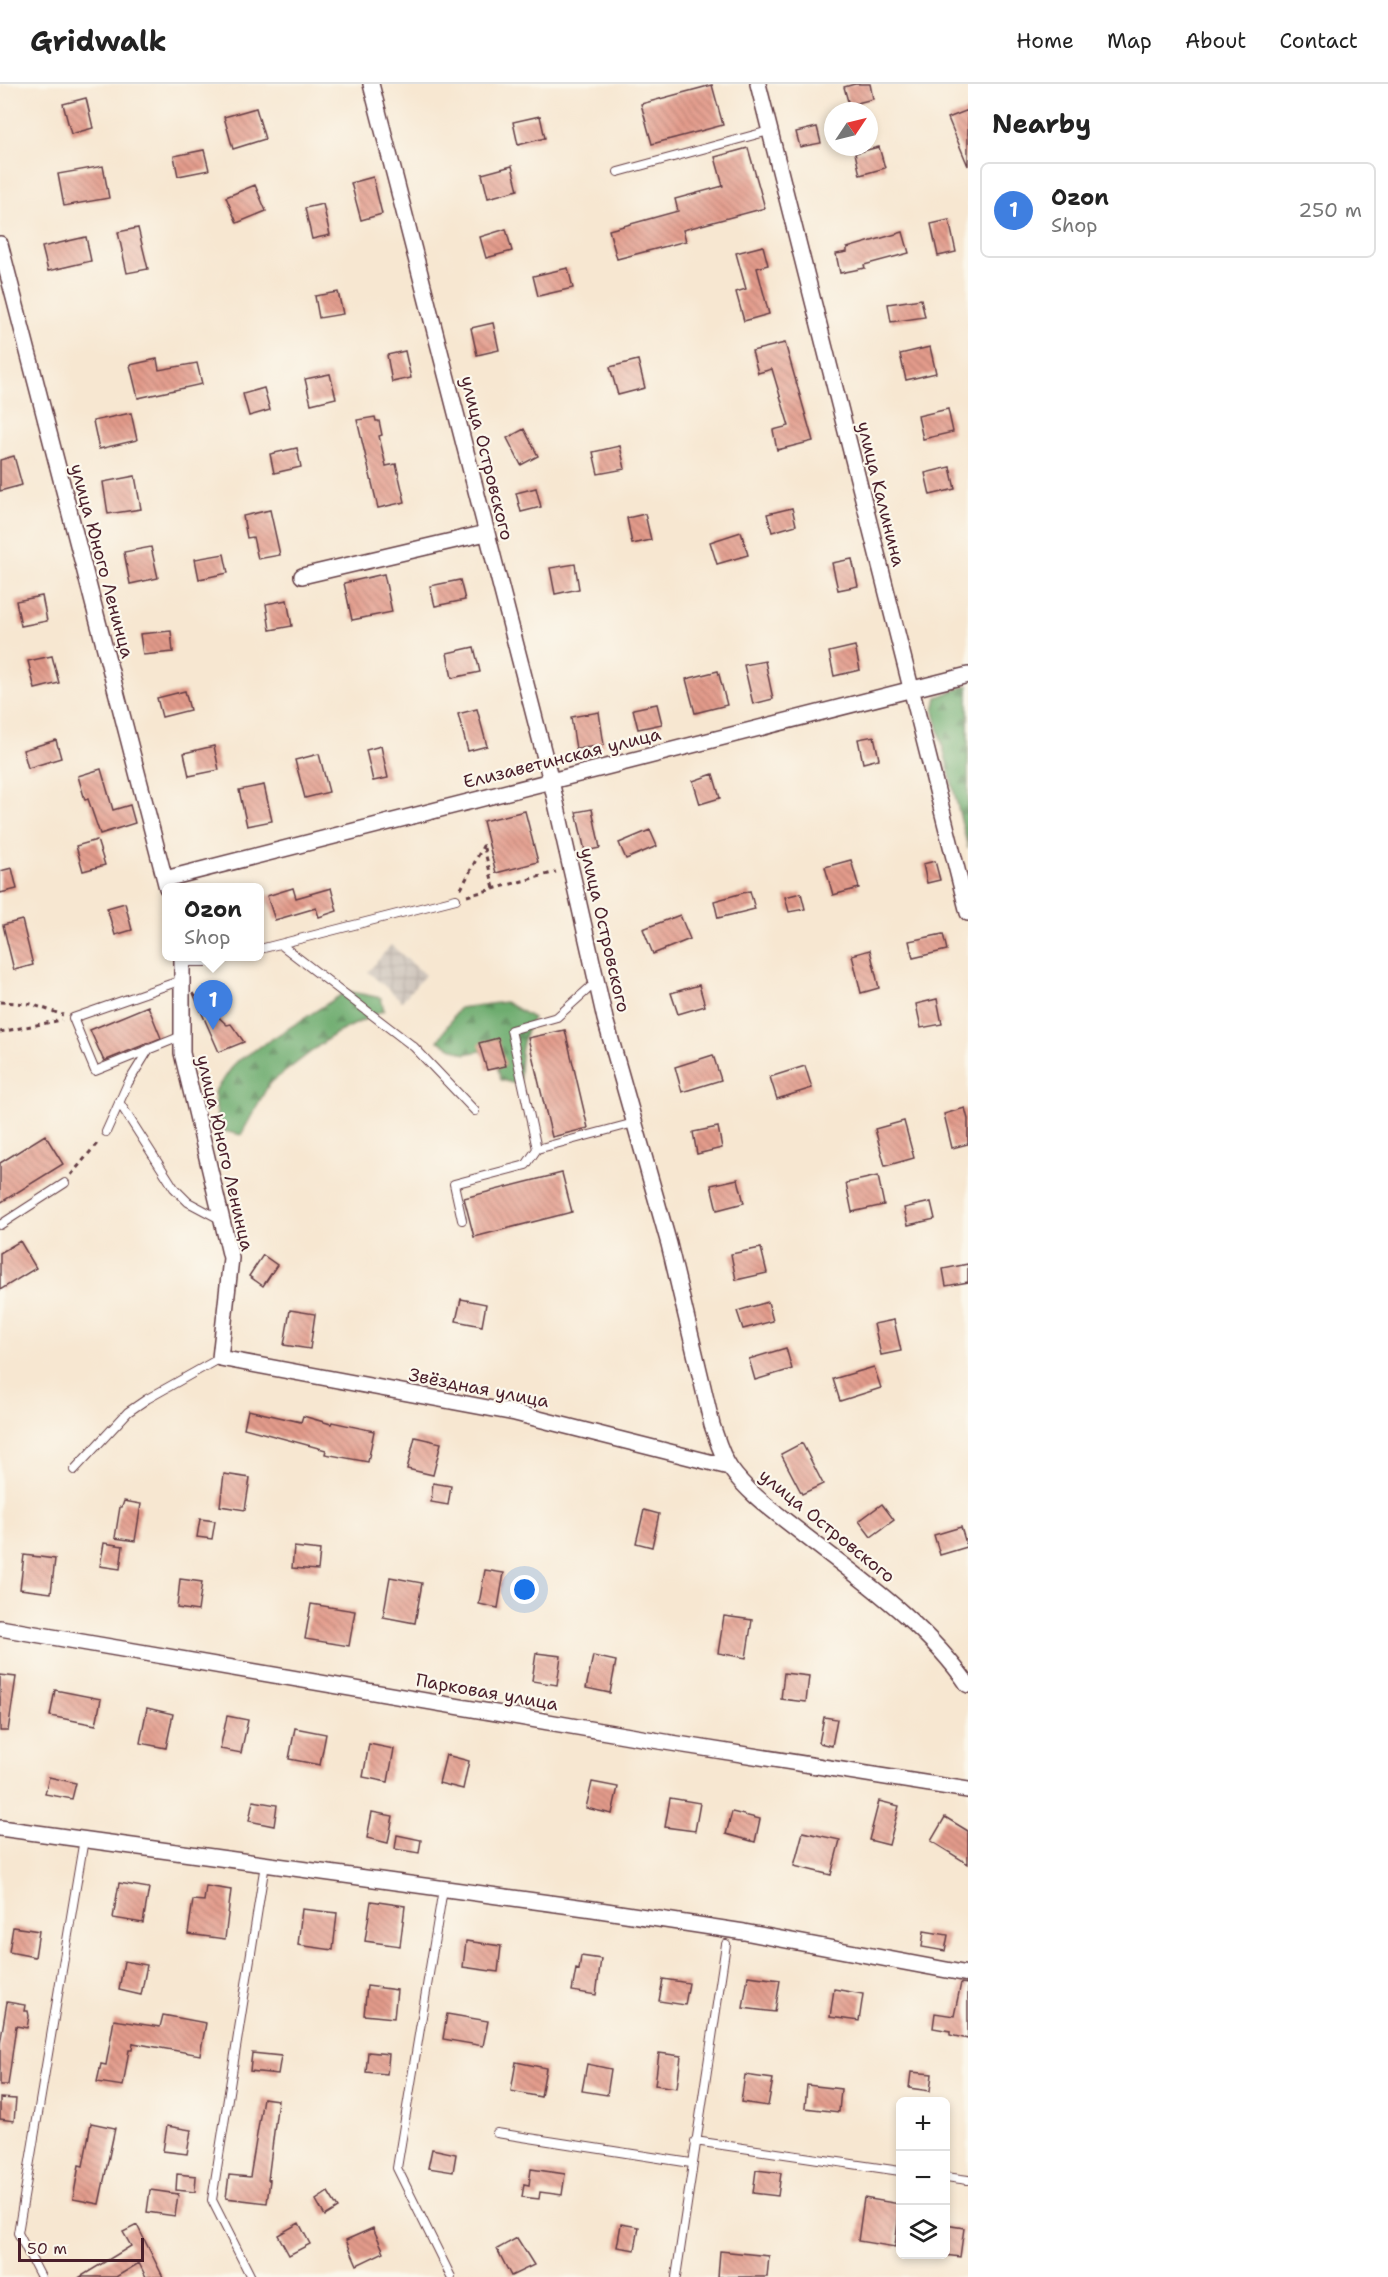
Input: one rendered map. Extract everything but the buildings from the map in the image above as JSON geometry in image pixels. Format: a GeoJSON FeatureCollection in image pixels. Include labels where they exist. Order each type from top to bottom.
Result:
{"type":"FeatureCollection","features":[{"type":"Feature","properties":{"kind":"street","name":"улица Островского"},"geometry":{"type":"LineString","coordinates":[[371,84],[551,781],[596,982],[669,1244],[712,1425],[729,1467],[757,1498],[890,1602],[954,1665],[968,1685]]}},
{"type":"Feature","properties":{"kind":"street","name":"улица Калинина"},"geometry":{"type":"LineString","coordinates":[[758,84],[968,913]]}},
{"type":"Feature","properties":{"kind":"street","name":"улица Юного Ленинца"},"geometry":{"type":"LineString","coordinates":[[0,244],[166,883]]}},
{"type":"Feature","properties":{"kind":"street"},"geometry":{"type":"LineString","coordinates":[[302,576],[486,533]]}},
{"type":"Feature","properties":{"kind":"street","name":"Елизаветинская улица"},"geometry":{"type":"LineString","coordinates":[[166,883],[551,781],[968,675]]}},
{"type":"Feature","properties":{"kind":"street","name":"улица Юного Ленинца"},"geometry":{"type":"LineString","coordinates":[[183,961],[182,1053],[231,1258],[220,1358]]}},
{"type":"Feature","properties":{"kind":"street","name":"Звёздная улица"},"geometry":{"type":"LineString","coordinates":[[220,1358],[515,1413],[729,1467]]}},
{"type":"Feature","properties":{"kind":"street","name":"Парковая улица"},"geometry":{"type":"LineString","coordinates":[[0,1628],[647,1739],[968,1790]]}},
{"type":"Feature","properties":{"kind":"street"},"geometry":{"type":"LineString","coordinates":[[0,1828],[744,1932],[968,1974]]}},
{"type":"Feature","properties":{"kind":"lane"},"geometry":{"type":"LineString","coordinates":[[618,172],[770,131]]}},
{"type":"Feature","properties":{"kind":"lane"},"geometry":{"type":"LineString","coordinates":[[264,948],[456,899]]}},
{"type":"Feature","properties":{"kind":"lane"},"geometry":{"type":"LineString","coordinates":[[280,944],[414,1047],[476,1111]]}},
{"type":"Feature","properties":{"kind":"lane"},"geometry":{"type":"LineString","coordinates":[[182,1036],[94,1071],[73,1018],[183,980]]}},
{"type":"Feature","properties":{"kind":"lane"},"geometry":{"type":"LineString","coordinates":[[537,1149],[511,1030],[557,1017],[596,982]]}},
{"type":"Feature","properties":{"kind":"lane"},"geometry":{"type":"LineString","coordinates":[[106,1132],[119,1102],[149,1049]]}},
{"type":"Feature","properties":{"kind":"lane"},"geometry":{"type":"LineString","coordinates":[[119,1102],[174,1188],[188,1202],[222,1220]]}},
{"type":"Feature","properties":{"kind":"lane"},"geometry":{"type":"LineString","coordinates":[[462,1220],[454,1184],[526,1165],[537,1149],[634,1123]]}},
{"type":"Feature","properties":{"kind":"lane"},"geometry":{"type":"LineString","coordinates":[[0,1225],[65,1183]]}},
{"type":"Feature","properties":{"kind":"lane"},"geometry":{"type":"LineString","coordinates":[[74,1470],[128,1412],[220,1358]]}},
{"type":"Feature","properties":{"kind":"lane"},"geometry":{"type":"LineString","coordinates":[[41,2277],[18,2233],[84,1839]]}},
{"type":"Feature","properties":{"kind":"lane"},"geometry":{"type":"LineString","coordinates":[[251,2277],[212,2200],[265,1864]]}},
{"type":"Feature","properties":{"kind":"lane"},"geometry":{"type":"LineString","coordinates":[[443,1889],[397,2168],[451,2277]]}},
{"type":"Feature","properties":{"kind":"lane"},"geometry":{"type":"LineString","coordinates":[[675,2277],[726,1944]]}},
{"type":"Feature","properties":{"kind":"lane"},"geometry":{"type":"LineString","coordinates":[[497,2133],[691,2163]]}},
{"type":"Feature","properties":{"kind":"lane"},"geometry":{"type":"LineString","coordinates":[[695,2141],[896,2169]]}},
{"type":"Feature","properties":{"kind":"lane"},"geometry":{"type":"LineString","coordinates":[[950,2178],[968,2180]]}},
{"type":"Feature","properties":{"kind":"path"},"geometry":{"type":"LineString","coordinates":[[483,846],[489,845]]}},
{"type":"Feature","properties":{"kind":"path"},"geometry":{"type":"LineString","coordinates":[[483,846],[494,889]]}},
{"type":"Feature","properties":{"kind":"path"},"geometry":{"type":"LineString","coordinates":[[456,899],[483,846]]}},
{"type":"Feature","properties":{"kind":"path"},"geometry":{"type":"LineString","coordinates":[[456,899],[571,868]]}},
{"type":"Feature","properties":{"kind":"path"},"geometry":{"type":"LineString","coordinates":[[0,1002],[31,1004],[73,1018]]}},
{"type":"Feature","properties":{"kind":"path"},"geometry":{"type":"LineString","coordinates":[[0,1032],[73,1018]]}},
{"type":"Feature","properties":{"kind":"path"},"geometry":{"type":"LineString","coordinates":[[65,1183],[106,1132]]}},
{"type":"Feature","properties":{"kind":"shaded area"},"geometry":{"type":"Polygon","coordinates":[[[391,945],[425,975],[402,1001],[368,972],[391,945]]]}},
{"type":"Feature","properties":{"kind":"green space"},"geometry":{"type":"Polygon","coordinates":[[[968,685],[968,848],[934,711],[937,697],[968,685]]]}},
{"type":"Feature","properties":{"kind":"green space"},"geometry":{"type":"Polygon","coordinates":[[[347,991],[381,998],[384,1010],[333,1035],[269,1084],[241,1135],[219,1130],[214,1092],[236,1062],[347,991]]]}},
{"type":"Feature","properties":{"kind":"green space"},"geometry":{"type":"Polygon","coordinates":[[[505,1002],[533,1018],[523,1042],[520,1085],[501,1080],[492,1049],[465,1054],[438,1041],[459,1008],[505,1002]]]}},
{"type":"Feature","properties":{"kind":"place","name":"Ozon"},"geometry":{"type":"Point","coordinates":[213,1030]}}]}
